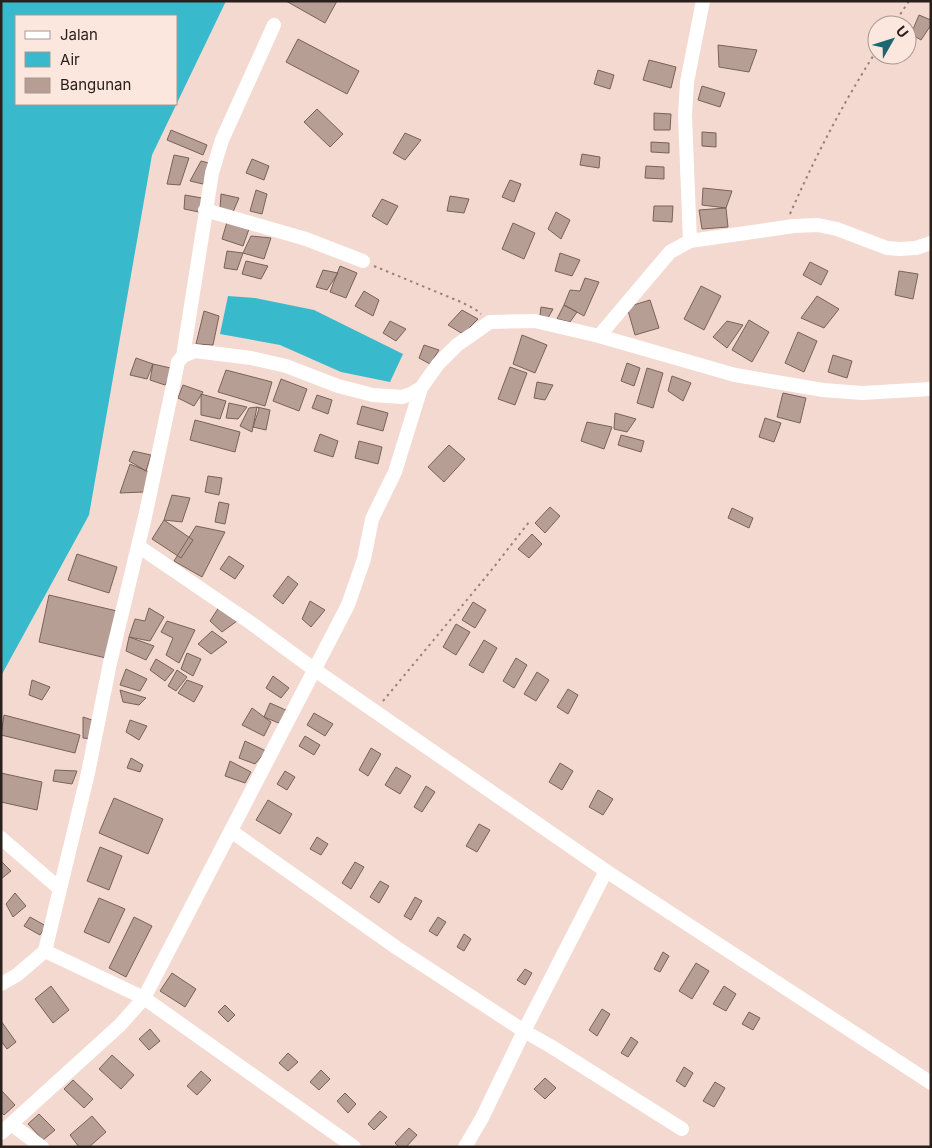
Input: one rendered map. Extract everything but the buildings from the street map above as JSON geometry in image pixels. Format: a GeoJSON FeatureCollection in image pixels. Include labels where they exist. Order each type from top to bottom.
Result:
{"type":"FeatureCollection","features":[{"type":"Feature","properties":{"kind":"street"},"geometry":{"type":"LineString","coordinates":[[690,241],[685,116],[687,82],[702,1]]}},
{"type":"Feature","properties":{"kind":"street"},"geometry":{"type":"LineString","coordinates":[[1,984],[17,975],[45,951],[88,772],[110,663],[138,546],[176,367],[183,356],[212,173],[222,140],[274,25]]}},
{"type":"Feature","properties":{"kind":"street"},"geometry":{"type":"LineString","coordinates":[[205,210],[306,239],[363,261]]}},
{"type":"Feature","properties":{"kind":"street"},"geometry":{"type":"LineString","coordinates":[[599,336],[670,252],[690,241],[784,228],[818,226],[837,229],[872,243],[899,249],[916,248],[931,244]]}},
{"type":"Feature","properties":{"kind":"street"},"geometry":{"type":"LineString","coordinates":[[42,1147],[6,1128],[51,1090],[120,1025],[144,998],[348,605],[358,582],[372,519],[395,472],[421,388],[438,364],[456,345],[490,322],[535,321],[599,336],[735,375],[777,383],[823,390],[862,393],[931,389]]}},
{"type":"Feature","properties":{"kind":"street"},"geometry":{"type":"LineString","coordinates":[[183,356],[195,351],[251,358],[286,366],[338,386],[373,395],[402,397],[421,388]]}},
{"type":"Feature","properties":{"kind":"street"},"geometry":{"type":"LineString","coordinates":[[138,546],[251,622],[315,670],[606,871],[931,1083]]}},
{"type":"Feature","properties":{"kind":"street"},"geometry":{"type":"LineString","coordinates":[[231,831],[397,948],[524,1031],[682,1129]]}},
{"type":"Feature","properties":{"kind":"street"},"geometry":{"type":"LineString","coordinates":[[1,838],[60,889]]}},
{"type":"Feature","properties":{"kind":"street"},"geometry":{"type":"LineString","coordinates":[[465,1147],[482,1118],[606,871]]}},
{"type":"Feature","properties":{"kind":"street"},"geometry":{"type":"LineString","coordinates":[[45,951],[144,998],[354,1147]]}},
{"type":"Feature","properties":{"kind":"path"},"geometry":{"type":"LineString","coordinates":[[899,15],[908,1]]}},
{"type":"Feature","properties":{"kind":"path"},"geometry":{"type":"LineString","coordinates":[[784,228],[831,126],[867,65]]}},
{"type":"Feature","properties":{"kind":"path"},"geometry":{"type":"LineString","coordinates":[[363,261],[461,302],[475,309],[490,322]]}},
{"type":"Feature","properties":{"kind":"path"},"geometry":{"type":"LineString","coordinates":[[375,711],[529,522]]}},
{"type":"Feature","properties":{"kind":"water"},"geometry":{"type":"Polygon","coordinates":[[[1,1],[226,1],[178,101],[178,15],[15,15],[15,105],[176,105],[152,155],[89,515],[1,676],[1,1]]]}},
{"type":"Feature","properties":{"kind":"water"},"geometry":{"type":"Polygon","coordinates":[[[228,296],[255,298],[314,310],[403,354],[390,382],[341,372],[280,345],[220,334],[228,296]]]}}]}
